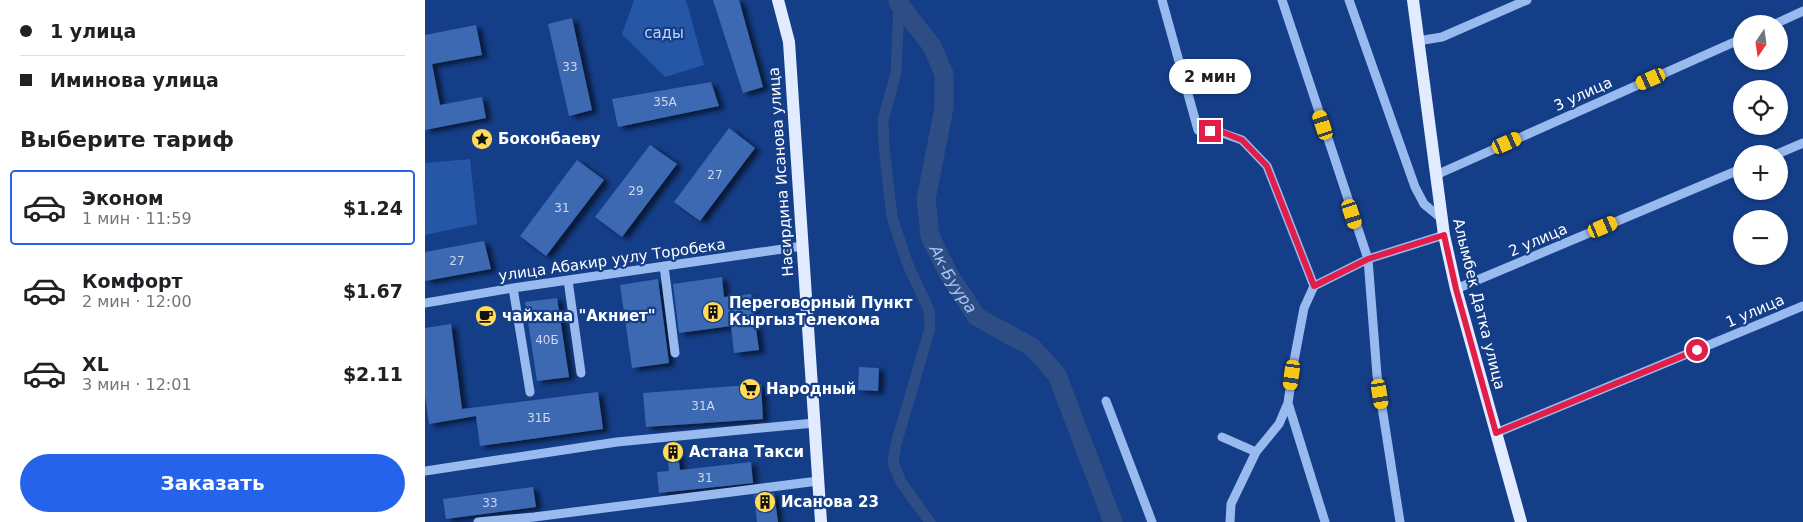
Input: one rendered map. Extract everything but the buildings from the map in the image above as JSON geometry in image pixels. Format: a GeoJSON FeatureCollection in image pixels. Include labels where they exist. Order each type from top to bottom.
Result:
{"type":"FeatureCollection","features":[{"type":"Feature","properties":{"kind":"main road","name":"Насирдина Исанова улица"},"geometry":{"type":"LineString","coordinates":[[778,0],[789,42],[821,522]]}},
{"type":"Feature","properties":{"kind":"main road","name":"Алымбек Датка улица"},"geometry":{"type":"LineString","coordinates":[[1413,0],[1444,235],[1456,289],[1521,522]]}},
{"type":"Feature","properties":{"kind":"street"},"geometry":{"type":"LineString","coordinates":[[1162,0],[1198,130],[1222,132],[1242,140],[1267,166],[1314,286]]}},
{"type":"Feature","properties":{"kind":"street"},"geometry":{"type":"LineString","coordinates":[[1282,0],[1368,259],[1377,375],[1400,522]]}},
{"type":"Feature","properties":{"kind":"street"},"geometry":{"type":"LineString","coordinates":[[1349,0],[1415,187],[1425,204],[1441,218]]}},
{"type":"Feature","properties":{"kind":"street"},"geometry":{"type":"LineString","coordinates":[[1418,41],[1442,37],[1527,0]]}},
{"type":"Feature","properties":{"kind":"street"},"geometry":{"type":"LineString","coordinates":[[1788,18],[1803,11]]}},
{"type":"Feature","properties":{"kind":"street","name":"3 улица"},"geometry":{"type":"LineString","coordinates":[[1436,175],[1733,43]]}},
{"type":"Feature","properties":{"kind":"street"},"geometry":{"type":"LineString","coordinates":[[1788,149],[1803,143]]}},
{"type":"Feature","properties":{"kind":"street","name":"2 улица"},"geometry":{"type":"LineString","coordinates":[[1456,289],[1733,172]]}},
{"type":"Feature","properties":{"kind":"street"},"geometry":{"type":"LineString","coordinates":[[1230,522],[1231,504],[1256,452],[1279,424],[1288,403],[1304,308],[1314,286],[1368,259],[1444,235]]}},
{"type":"Feature","properties":{"kind":"street","name":"улица Абакир уулу Торобека"},"geometry":{"type":"LineString","coordinates":[[425,303],[513,288],[803,246]]}},
{"type":"Feature","properties":{"kind":"street"},"geometry":{"type":"LineString","coordinates":[[664,266],[675,353]]}},
{"type":"Feature","properties":{"kind":"street"},"geometry":{"type":"LineString","coordinates":[[568,280],[581,373]]}},
{"type":"Feature","properties":{"kind":"street"},"geometry":{"type":"LineString","coordinates":[[513,288],[530,392]]}},
{"type":"Feature","properties":{"kind":"street","name":"1 улица"},"geometry":{"type":"LineString","coordinates":[[1496,433],[1803,306]]}},
{"type":"Feature","properties":{"kind":"street"},"geometry":{"type":"LineString","coordinates":[[1107,401],[1152,522]]}},
{"type":"Feature","properties":{"kind":"street"},"geometry":{"type":"LineString","coordinates":[[1288,403],[1325,522]]}},
{"type":"Feature","properties":{"kind":"street"},"geometry":{"type":"LineString","coordinates":[[425,471],[617,442],[814,423]]}},
{"type":"Feature","properties":{"kind":"street"},"geometry":{"type":"LineString","coordinates":[[1221,436],[1256,452]]}},
{"type":"Feature","properties":{"kind":"street"},"geometry":{"type":"LineString","coordinates":[[478,522],[534,517],[818,481]]}},
{"type":"Feature","properties":{"kind":"green space","name":"сады"},"geometry":{"type":"Polygon","coordinates":[[[634,0],[686,0],[704,65],[665,77],[622,34],[634,0]]]}},
{"type":"Feature","properties":{"kind":"green space"},"geometry":{"type":"Polygon","coordinates":[[[470,159],[477,224],[425,235],[425,163],[470,159]]]}},
{"type":"Feature","properties":{"kind":"waterway","name":"Ак-Буура"},"geometry":{"type":"LineString","coordinates":[[898,0],[899,4],[932,46],[944,74],[944,108],[926,199],[930,236],[948,273],[977,317],[1032,347],[1057,375],[1113,522]]}},
{"type":"Feature","properties":{"kind":"waterway"},"geometry":{"type":"LineString","coordinates":[[899,4],[896,73],[883,120],[884,146],[892,217],[908,265],[929,310],[930,328],[896,444],[893,463],[901,482],[930,522]]}},
{"type":"Feature","properties":{"kind":"place","name":"Боконбаеву"},"geometry":{"type":"Point","coordinates":[482,139]}},
{"type":"Feature","properties":{"kind":"place","name":"Переговорный Пункт КыргызТелекома"},"geometry":{"type":"Point","coordinates":[713,312]}},
{"type":"Feature","properties":{"kind":"place","name":"чайхана \"Акниет\""},"geometry":{"type":"Point","coordinates":[486,316]}},
{"type":"Feature","properties":{"kind":"place","name":"Народный"},"geometry":{"type":"Point","coordinates":[750,389]}},
{"type":"Feature","properties":{"kind":"place","name":"Астана Такси"},"geometry":{"type":"Point","coordinates":[673,452]}},
{"type":"Feature","properties":{"kind":"place","name":"Исанова 23"},"geometry":{"type":"Point","coordinates":[765,502]}},
{"type":"Feature","properties":{"kind":"route"},"geometry":{"type":"LineString","coordinates":[[1210,131],[1222,132],[1242,140],[1267,166],[1314,286],[1368,259],[1444,235],[1456,289],[1496,433],[1697,350]]}}]}
